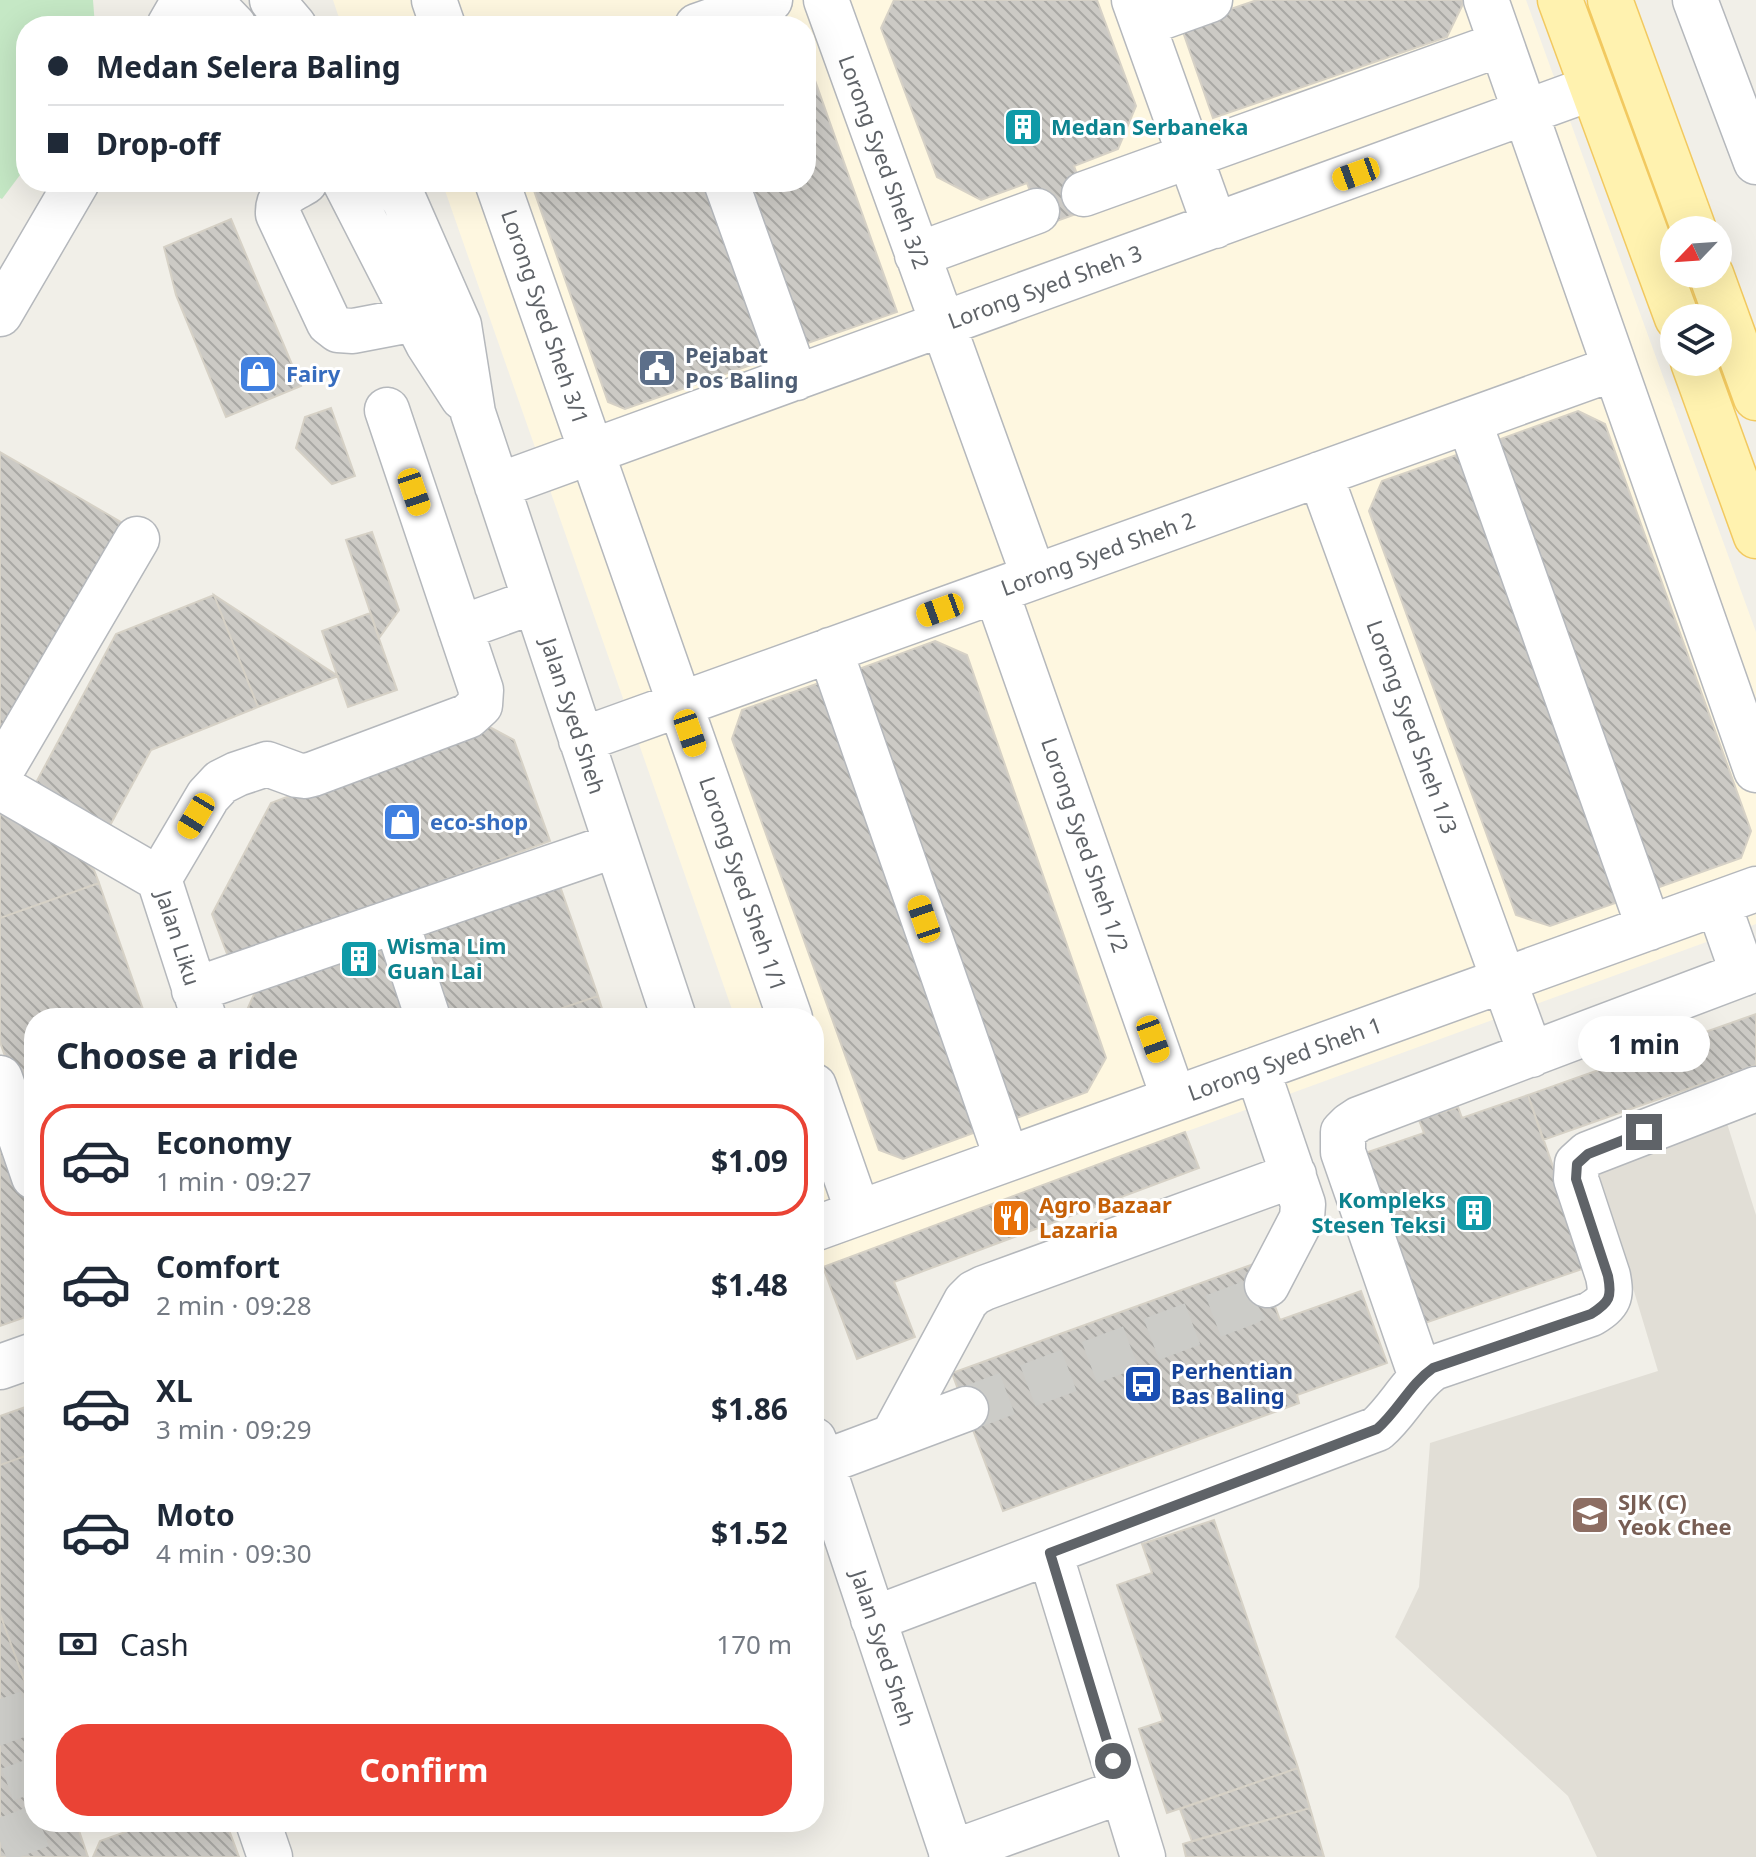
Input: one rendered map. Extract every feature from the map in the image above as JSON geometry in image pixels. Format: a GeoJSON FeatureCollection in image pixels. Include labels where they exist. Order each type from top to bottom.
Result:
{"type":"FeatureCollection","features":[{"type":"Feature","properties":{"kind":"main road"},"geometry":{"type":"LineString","coordinates":[[1560,0],[1672,304]]}},
{"type":"Feature","properties":{"kind":"main road"},"geometry":{"type":"LineString","coordinates":[[1610,0],[1689,216]]}},
{"type":"Feature","properties":{"kind":"main road"},"geometry":{"type":"LineString","coordinates":[[1716,288],[1756,398]]}},
{"type":"Feature","properties":{"kind":"main road"},"geometry":{"type":"LineString","coordinates":[[1698,376],[1756,536]]}},
{"type":"Feature","properties":{"kind":"street"},"geometry":{"type":"LineString","coordinates":[[209,0],[224,16]]}},
{"type":"Feature","properties":{"kind":"street"},"geometry":{"type":"LineString","coordinates":[[272,0],[286,16]]}},
{"type":"Feature","properties":{"kind":"street"},"geometry":{"type":"LineString","coordinates":[[725,16],[770,0]]}},
{"type":"Feature","properties":{"kind":"street","name":"Lorong Syed Sheh 3/2"},"geometry":{"type":"LineString","coordinates":[[826,0],[942,324],[1015,584]]}},
{"type":"Feature","properties":{"kind":"street"},"geometry":{"type":"LineString","coordinates":[[1210,0],[1139,12],[1215,226]]}},
{"type":"Feature","properties":{"kind":"street"},"geometry":{"type":"LineString","coordinates":[[1486,0],[1756,770]]}},
{"type":"Feature","properties":{"kind":"street"},"geometry":{"type":"LineString","coordinates":[[1695,0],[1756,162]]}},
{"type":"Feature","properties":{"kind":"street"},"geometry":{"type":"LineString","coordinates":[[1084,194],[1501,44]]}},
{"type":"Feature","properties":{"kind":"street","name":"Lorong Syed Sheh 3"},"geometry":{"type":"LineString","coordinates":[[497,486],[1592,88]]}},
{"type":"Feature","properties":{"kind":"street"},"geometry":{"type":"LineString","coordinates":[[0,314],[71,192]]}},
{"type":"Feature","properties":{"kind":"street"},"geometry":{"type":"LineString","coordinates":[[289,192],[278,204],[278,214],[329,323],[338,330],[353,331],[416,319]]}},
{"type":"Feature","properties":{"kind":"street","name":"Jalan Syed Sheh"},"geometry":{"type":"LineString","coordinates":[[350,192],[428,344],[473,413]]}},
{"type":"Feature","properties":{"kind":"street","name":"Jalan Syed Sheh"},"geometry":{"type":"LineString","coordinates":[[399,192],[459,325],[473,413],[671,1008]]}},
{"type":"Feature","properties":{"kind":"street","name":"Lorong Syed Sheh 3/1"},"geometry":{"type":"LineString","coordinates":[[501,192],[680,704]]}},
{"type":"Feature","properties":{"kind":"street"},"geometry":{"type":"LineString","coordinates":[[730,192],[796,378]]}},
{"type":"Feature","properties":{"kind":"street"},"geometry":{"type":"LineString","coordinates":[[917,255],[1037,211]]}},
{"type":"Feature","properties":{"kind":"street","name":"Lorong Syed Sheh 2"},"geometry":{"type":"LineString","coordinates":[[581,740],[1615,368]]}},
{"type":"Feature","properties":{"kind":"street"},"geometry":{"type":"LineString","coordinates":[[387,410],[460,628],[535,601]]}},
{"type":"Feature","properties":{"kind":"street"},"geometry":{"type":"LineString","coordinates":[[1469,421],[1649,928]]}},
{"type":"Feature","properties":{"kind":"street","name":"Lorong Syed Sheh 1/3"},"geometry":{"type":"LineString","coordinates":[[1320,474],[1531,1055]]}},
{"type":"Feature","properties":{"kind":"street"},"geometry":{"type":"LineString","coordinates":[[0,773],[137,539]]}},
{"type":"Feature","properties":{"kind":"street","name":"Lorong Syed Sheh 1/2"},"geometry":{"type":"LineString","coordinates":[[1015,584],[1174,1099]]}},
{"type":"Feature","properties":{"kind":"street","name":"Jalan Liku"},"geometry":{"type":"LineString","coordinates":[[199,1004],[159,879],[208,796],[221,782],[267,764],[305,776],[475,712],[480,705],[481,690],[460,628]]}},
{"type":"Feature","properties":{"kind":"street"},"geometry":{"type":"LineString","coordinates":[[830,650],[1007,1159]]}},
{"type":"Feature","properties":{"kind":"street","name":"Lorong Syed Sheh 1/1"},"geometry":{"type":"LineString","coordinates":[[680,704],[786,1008]]}},
{"type":"Feature","properties":{"kind":"street"},"geometry":{"type":"LineString","coordinates":[[0,787],[159,879]]}},
{"type":"Feature","properties":{"kind":"street"},"geometry":{"type":"LineString","coordinates":[[199,1004],[396,921],[616,845]]}},
{"type":"Feature","properties":{"kind":"street"},"geometry":{"type":"LineString","coordinates":[[1421,1377],[1343,1152],[1343,1132],[1359,1119],[1750,971],[1737,896]]}},
{"type":"Feature","properties":{"kind":"street","name":"Lorong Syed Sheh 1"},"geometry":{"type":"LineString","coordinates":[[824,1225],[1737,896]]}},
{"type":"Feature","properties":{"kind":"street"},"geometry":{"type":"LineString","coordinates":[[396,921],[425,1008]]}},
{"type":"Feature","properties":{"kind":"street"},"geometry":{"type":"LineString","coordinates":[[1257,1069],[1303,1204],[1302,1218],[1267,1285]]}},
{"type":"Feature","properties":{"kind":"street"},"geometry":{"type":"LineString","coordinates":[[0,1078],[24,1148]]}},
{"type":"Feature","properties":{"kind":"street"},"geometry":{"type":"LineString","coordinates":[[873,1619],[1377,1429],[1388,1420],[1421,1377],[1433,1368],[1591,1314],[1609,1299],[1610,1288],[1576,1179],[1577,1164],[1588,1154],[1756,1089]]}},
{"type":"Feature","properties":{"kind":"street"},"geometry":{"type":"LineString","coordinates":[[824,1115],[858,1212]]}},
{"type":"Feature","properties":{"kind":"street"},"geometry":{"type":"LineString","coordinates":[[893,1436],[966,1301],[974,1293],[1294,1175]]}},
{"type":"Feature","properties":{"kind":"street"},"geometry":{"type":"LineString","coordinates":[[0,1367],[24,1359]]}},
{"type":"Feature","properties":{"kind":"street"},"geometry":{"type":"LineString","coordinates":[[824,1468],[893,1436],[966,1409]]}},
{"type":"Feature","properties":{"kind":"street","name":"Jalan Syed Sheh"},"geometry":{"type":"LineString","coordinates":[[824,1481],[952,1855]]}},
{"type":"Feature","properties":{"kind":"street"},"geometry":{"type":"LineString","coordinates":[[1050,1553],[1143,1857]]}},
{"type":"Feature","properties":{"kind":"street"},"geometry":{"type":"LineString","coordinates":[[952,1855],[1122,1791]]}},
{"type":"Feature","properties":{"kind":"street"},"geometry":{"type":"LineString","coordinates":[[261,1832],[270,1857]]}},
{"type":"Feature","properties":{"kind":"shaded area"},"geometry":{"type":"Polygon","coordinates":[[[333,0],[1526,0],[1660,368],[1660,376],[1663,376],[1756,632],[1756,924],[824,1267],[824,1008],[731,1008],[446,192],[816,192],[816,16],[339,16],[333,0]]]}},
{"type":"Feature","properties":{"kind":"shaded area","name":"SJK (C) Yeok Chee"},"geometry":{"type":"Polygon","coordinates":[[[1725,1117],[1756,1215],[1756,1857],[1597,1857],[1568,1796],[1395,1637],[1419,1587],[1430,1443],[1658,1371],[1599,1175],[1725,1117]]]}},
{"type":"Feature","properties":{"kind":"green space"},"geometry":{"type":"Polygon","coordinates":[[[0,0],[93,0],[94,16],[16,16],[16,180],[0,198],[0,0]]]}},
{"type":"Feature","properties":{"kind":"building","name":"Medan Serbaneka"},"geometry":{"type":"Polygon","coordinates":[[[894,0],[1097,0],[1136,106],[1118,149],[1074,166],[1090,209],[1043,226],[1027,183],[981,200],[937,177],[881,28],[894,0]]]}},
{"type":"Feature","properties":{"kind":"building"},"geometry":{"type":"Polygon","coordinates":[[[1257,0],[1462,0],[1463,4],[1447,37],[1213,118],[1181,26],[1257,0]]]}},
{"type":"Feature","properties":{"kind":"building"},"geometry":{"type":"Polygon","coordinates":[[[816,83],[897,312],[805,344],[751,192],[816,192],[816,83]]]}},
{"type":"Feature","properties":{"kind":"building"},"geometry":{"type":"Polygon","coordinates":[[[534,192],[710,192],[768,359],[625,409],[608,402],[534,192]]]}},
{"type":"Feature","properties":{"kind":"building"},"geometry":{"type":"Polygon","coordinates":[[[231,219],[301,386],[226,417],[176,295],[164,247],[231,219]]]}},
{"type":"Feature","properties":{"kind":"building"},"geometry":{"type":"Polygon","coordinates":[[[331,408],[355,476],[332,484],[296,448],[305,417],[331,408]]]}},
{"type":"Feature","properties":{"kind":"building"},"geometry":{"type":"Polygon","coordinates":[[[1578,411],[1605,424],[1751,831],[1741,858],[1654,889],[1495,441],[1578,411]]]}},
{"type":"Feature","properties":{"kind":"building"},"geometry":{"type":"Polygon","coordinates":[[[0,452],[121,522],[0,736],[0,452]]]}},
{"type":"Feature","properties":{"kind":"building"},"geometry":{"type":"Polygon","coordinates":[[[1465,452],[1624,900],[1550,926],[1516,915],[1369,511],[1382,481],[1465,452]]]}},
{"type":"Feature","properties":{"kind":"building"},"geometry":{"type":"Polygon","coordinates":[[[372,532],[399,610],[379,638],[346,540],[372,532]]]}},
{"type":"Feature","properties":{"kind":"building"},"geometry":{"type":"Polygon","coordinates":[[[214,595],[258,707],[151,750],[107,831],[32,790],[116,634],[214,595]]]}},
{"type":"Feature","properties":{"kind":"building"},"geometry":{"type":"Polygon","coordinates":[[[214,595],[338,676],[258,707],[214,595]]]}},
{"type":"Feature","properties":{"kind":"building"},"geometry":{"type":"Polygon","coordinates":[[[370,613],[397,690],[348,707],[322,631],[370,613]]]}},
{"type":"Feature","properties":{"kind":"building"},"geometry":{"type":"Polygon","coordinates":[[[935,641],[967,655],[1106,1058],[1087,1092],[1011,1120],[856,670],[935,641]]]}},
{"type":"Feature","properties":{"kind":"building"},"geometry":{"type":"Polygon","coordinates":[[[819,683],[979,1131],[903,1159],[879,1150],[732,739],[742,710],[819,683]]]}},
{"type":"Feature","properties":{"kind":"building","name":"eco-shop"},"geometry":{"type":"Polygon","coordinates":[[[482,723],[514,740],[550,841],[229,959],[212,914],[271,803],[482,723]]]}},
{"type":"Feature","properties":{"kind":"building"},"geometry":{"type":"Polygon","coordinates":[[[0,812],[86,862],[94,870],[99,883],[0,918],[0,812]]]}},
{"type":"Feature","properties":{"kind":"building"},"geometry":{"type":"Polygon","coordinates":[[[99,883],[143,1008],[24,1008],[24,1110],[0,1042],[0,918],[99,883]]]}},
{"type":"Feature","properties":{"kind":"building"},"geometry":{"type":"Polygon","coordinates":[[[560,886],[598,996],[563,1008],[446,1008],[420,933],[560,886]]]}},
{"type":"Feature","properties":{"kind":"building","name":"Wisma Lim Guan Lai"},"geometry":{"type":"Polygon","coordinates":[[[387,937],[412,1008],[248,1008],[260,981],[387,937]]]}},
{"type":"Feature","properties":{"kind":"building"},"geometry":{"type":"Polygon","coordinates":[[[598,996],[602,1008],[563,1008],[598,996]]]}},
{"type":"Feature","properties":{"kind":"building"},"geometry":{"type":"Polygon","coordinates":[[[1756,1014],[1756,1065],[1543,1140],[1528,1095],[1756,1014]]]}},
{"type":"Feature","properties":{"kind":"building","name":"Kompleks Stesen Teksi"},"geometry":{"type":"Polygon","coordinates":[[[1528,1095],[1588,1267],[1419,1325],[1359,1155],[1424,1133],[1419,1120],[1458,1107],[1462,1118],[1528,1095]]]}},
{"type":"Feature","properties":{"kind":"building"},"geometry":{"type":"Polygon","coordinates":[[[0,1124],[24,1192],[24,1318],[0,1326],[0,1124]]]}},
{"type":"Feature","properties":{"kind":"building","name":"Agro Bazaar Lazaria"},"geometry":{"type":"Polygon","coordinates":[[[1185,1132],[1199,1168],[894,1282],[915,1337],[857,1359],[824,1267],[1185,1132]]]}},
{"type":"Feature","properties":{"kind":"building","name":"Perhentian Bas Baling"},"geometry":{"type":"Polygon","coordinates":[[[1259,1262],[1280,1320],[1361,1291],[1387,1363],[1297,1395],[1299,1403],[1003,1511],[952,1373],[1259,1262]]]}},
{"type":"Feature","properties":{"kind":"building"},"geometry":{"type":"Polygon","coordinates":[[[24,1408],[24,1457],[0,1465],[0,1416],[24,1408]]]}},
{"type":"Feature","properties":{"kind":"building"},"geometry":{"type":"Polygon","coordinates":[[[24,1457],[24,1680],[0,1614],[0,1465],[24,1457]]]}},
{"type":"Feature","properties":{"kind":"building"},"geometry":{"type":"Polygon","coordinates":[[[1214,1520],[1298,1768],[1167,1813],[1139,1729],[1163,1721],[1117,1585],[1152,1573],[1142,1544],[1214,1520]]]}},
{"type":"Feature","properties":{"kind":"building"},"geometry":{"type":"Polygon","coordinates":[[[0,1614],[24,1680],[24,1832],[79,1832],[88,1857],[0,1857],[0,1614]]]}},
{"type":"Feature","properties":{"kind":"building"},"geometry":{"type":"Polygon","coordinates":[[[1298,1768],[1310,1808],[1192,1841],[1180,1809],[1298,1768]]]}},
{"type":"Feature","properties":{"kind":"building"},"geometry":{"type":"Polygon","coordinates":[[[1310,1808],[1324,1857],[1186,1857],[1183,1844],[1310,1808]]]}},
{"type":"Feature","properties":{"kind":"building"},"geometry":{"type":"Polygon","coordinates":[[[125,1832],[230,1832],[239,1857],[93,1857],[100,1841],[125,1832]]]}},
{"type":"Feature","properties":{"kind":"tunnel"},"geometry":{"type":"LineString","coordinates":[[966,1409],[1248,1303],[1259,1296],[1267,1285]]}},
{"type":"Feature","properties":{"kind":"tunnel"},"geometry":{"type":"LineString","coordinates":[[0,1699],[24,1765]]}},
{"type":"Feature","properties":{"kind":"tunnel"},"geometry":{"type":"LineString","coordinates":[[0,1841],[24,1832]]}},
{"type":"Feature","properties":{"kind":"place","name":"Medan Serbaneka"},"geometry":{"type":"Point","coordinates":[1023,127]}},
{"type":"Feature","properties":{"kind":"place","name":"Pejabat Pos Baling"},"geometry":{"type":"Point","coordinates":[657,368]}},
{"type":"Feature","properties":{"kind":"place","name":"Fairy"},"geometry":{"type":"Point","coordinates":[258,374]}},
{"type":"Feature","properties":{"kind":"place","name":"eco-shop"},"geometry":{"type":"Point","coordinates":[402,822]}},
{"type":"Feature","properties":{"kind":"place","name":"Wisma Lim Guan Lai"},"geometry":{"type":"Point","coordinates":[359,959]}},
{"type":"Feature","properties":{"kind":"place","name":"Kompleks Stesen Teksi"},"geometry":{"type":"Point","coordinates":[1474,1213]}},
{"type":"Feature","properties":{"kind":"place","name":"Agro Bazaar Lazaria"},"geometry":{"type":"Point","coordinates":[1011,1218]}},
{"type":"Feature","properties":{"kind":"place","name":"Perhentian Bas Baling"},"geometry":{"type":"Point","coordinates":[1143,1384]}},
{"type":"Feature","properties":{"kind":"place","name":"SJK (C) Yeok Chee"},"geometry":{"type":"Point","coordinates":[1590,1515]}},
{"type":"Feature","properties":{"kind":"route"},"geometry":{"type":"LineString","coordinates":[[1113,1761],[1050,1553],[1377,1429],[1388,1420],[1421,1377],[1433,1368],[1591,1314],[1601,1307],[1609,1299],[1608,1276],[1576,1179],[1577,1164],[1588,1154],[1644,1132]]}}]}
